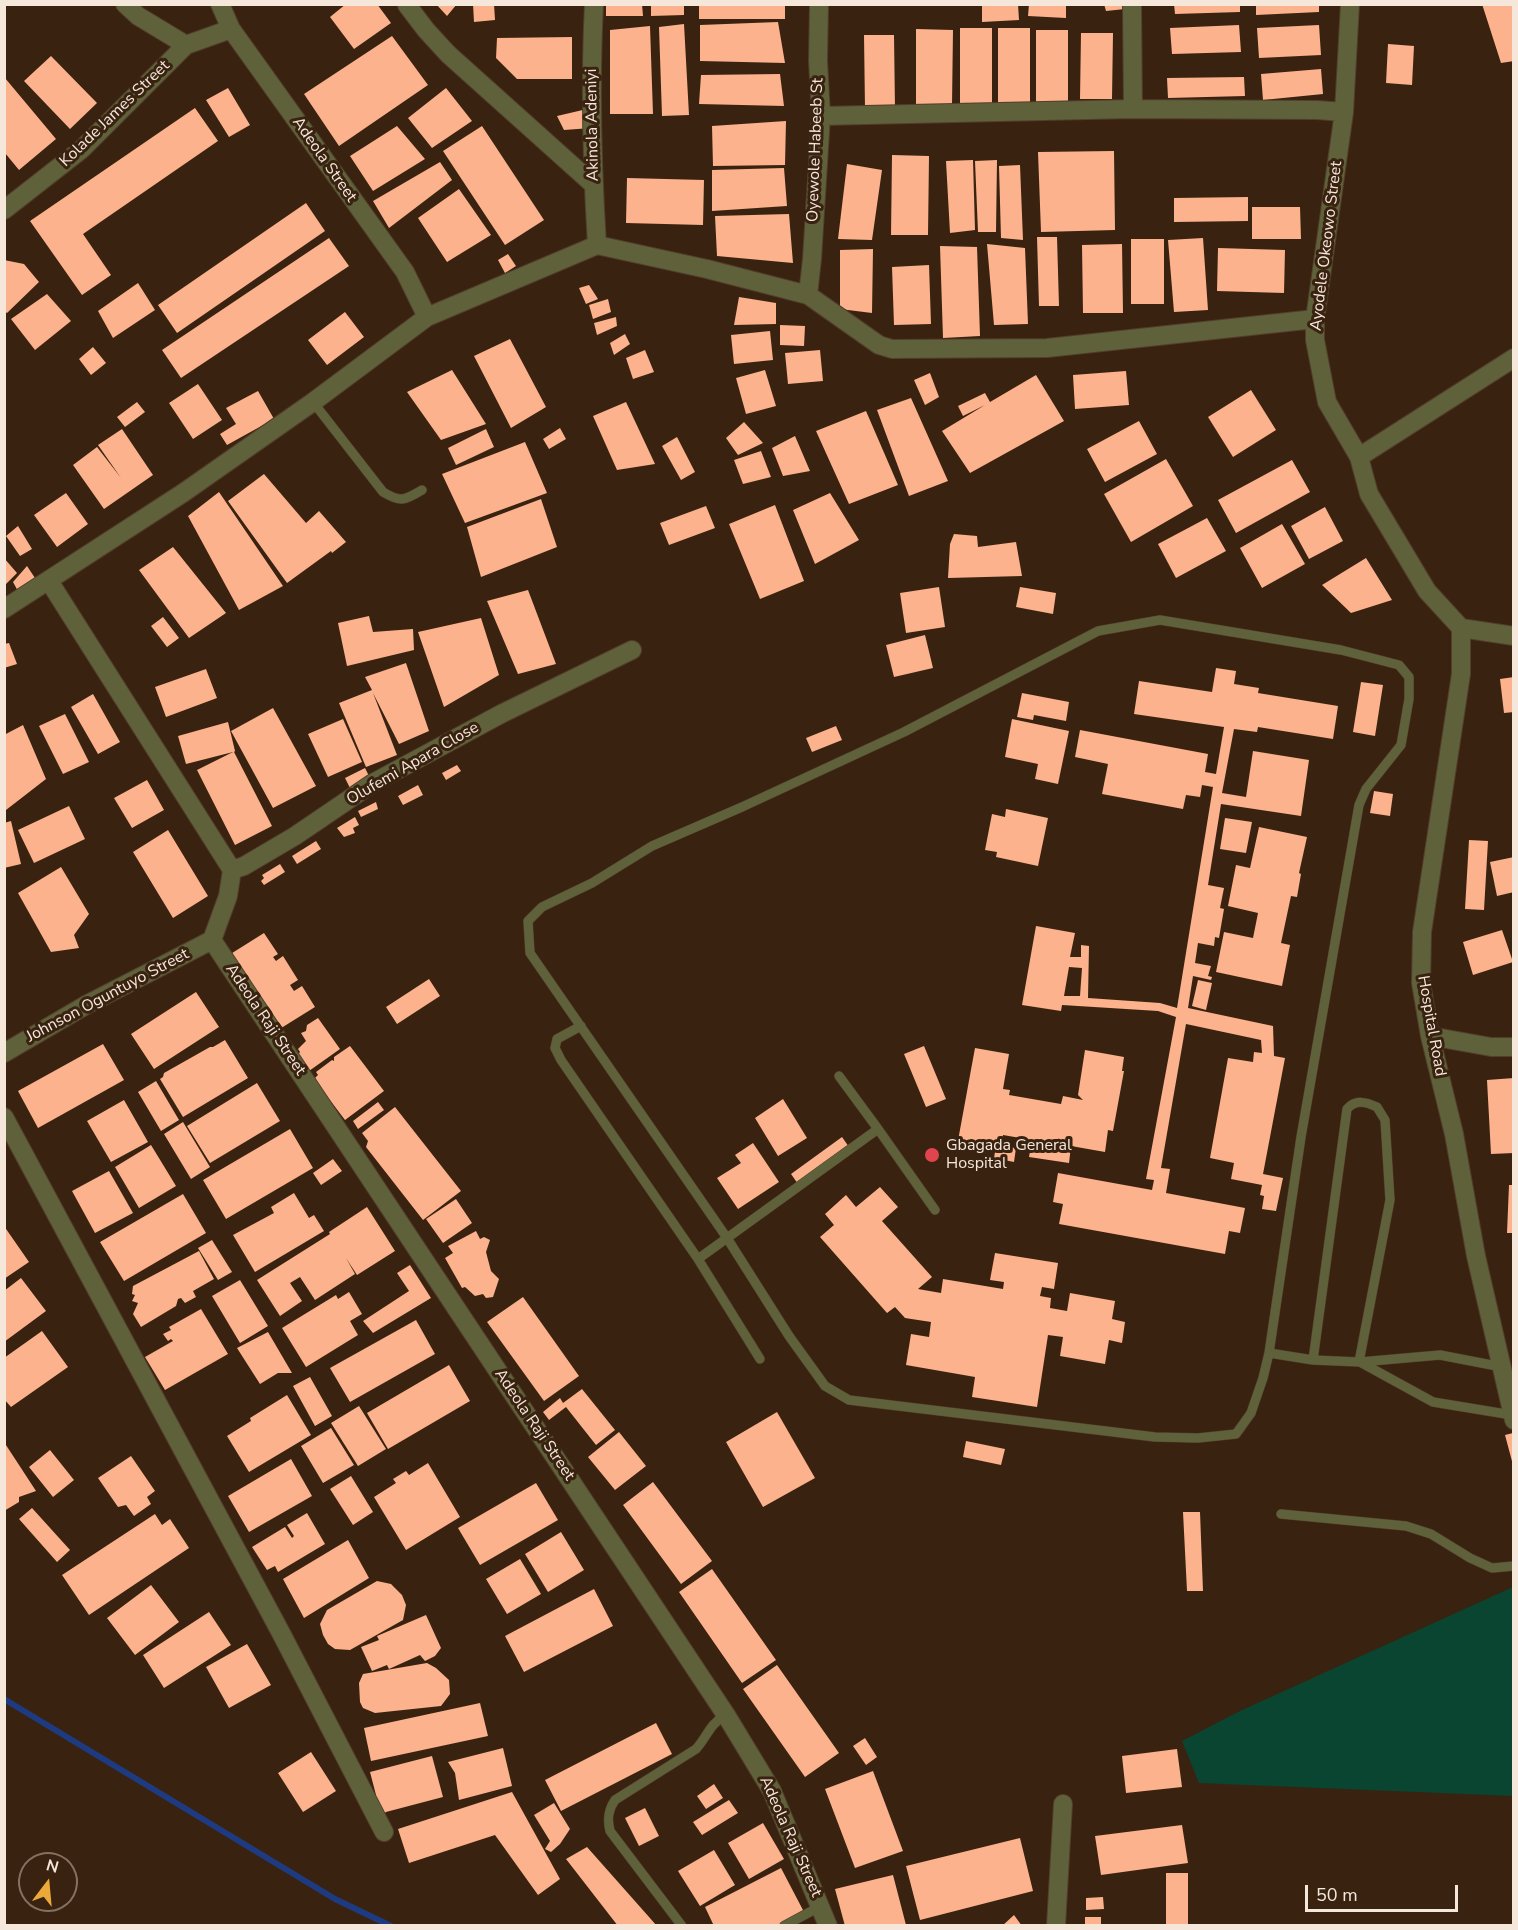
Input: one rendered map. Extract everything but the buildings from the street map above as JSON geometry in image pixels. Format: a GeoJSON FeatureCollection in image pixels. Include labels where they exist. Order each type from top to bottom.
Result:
{"type":"FeatureCollection","features":[{"type":"Feature","properties":{"kind":"street"},"geometry":{"type":"LineString","coordinates":[[125,4],[138,16],[186,45]]}},
{"type":"Feature","properties":{"kind":"street","name":"Adeola Street"},"geometry":{"type":"LineString","coordinates":[[220,4],[231,29],[405,272],[427,317]]}},
{"type":"Feature","properties":{"kind":"street","name":"Akinola Adeniyi"},"geometry":{"type":"LineString","coordinates":[[594,4],[592,41],[597,245]]}},
{"type":"Feature","properties":{"kind":"street","name":"Oyewole Habeeb St"},"geometry":{"type":"LineString","coordinates":[[808,295],[821,116],[818,61],[819,4]]}},
{"type":"Feature","properties":{"kind":"street"},"geometry":{"type":"LineString","coordinates":[[1132,4],[1133,109]]}},
{"type":"Feature","properties":{"kind":"street","name":"Ayodele Okeowo Street"},"geometry":{"type":"LineString","coordinates":[[1350,4],[1344,112],[1315,319],[1316,340],[1327,402],[1359,457],[1370,494],[1427,591],[1461,628]]}},
{"type":"Feature","properties":{"kind":"street"},"geometry":{"type":"LineString","coordinates":[[407,5],[448,54],[594,185]]}},
{"type":"Feature","properties":{"kind":"street","name":"Kolade James Street"},"geometry":{"type":"LineString","coordinates":[[4,210],[82,149],[186,45],[231,29]]}},
{"type":"Feature","properties":{"kind":"street"},"geometry":{"type":"LineString","coordinates":[[821,116],[1133,109],[1344,112]]}},
{"type":"Feature","properties":{"kind":"street"},"geometry":{"type":"LineString","coordinates":[[4,609],[183,493],[313,402],[427,317],[597,245],[707,269],[808,295],[879,345],[892,349],[1047,348],[1315,319]]}},
{"type":"Feature","properties":{"kind":"street"},"geometry":{"type":"LineString","coordinates":[[1359,457],[1514,358]]}},
{"type":"Feature","properties":{"kind":"street"},"geometry":{"type":"LineString","coordinates":[[49,581],[232,870],[228,896],[212,940]]}},
{"type":"Feature","properties":{"kind":"street"},"geometry":{"type":"LineString","coordinates":[[1461,628],[1514,636]]}},
{"type":"Feature","properties":{"kind":"street","name":"Hospital Road"},"geometry":{"type":"LineString","coordinates":[[1461,628],[1461,674],[1422,932],[1421,983],[1430,1036],[1454,1134],[1476,1256],[1513,1417]]}},
{"type":"Feature","properties":{"kind":"street","name":"Olufemi Apara Close"},"geometry":{"type":"LineString","coordinates":[[232,870],[244,866],[295,836],[372,783],[501,714],[632,650]]}},
{"type":"Feature","properties":{"kind":"street","name":"Johnson Oguntuyo Street"},"geometry":{"type":"LineString","coordinates":[[4,1053],[86,1005],[212,940]]}},
{"type":"Feature","properties":{"kind":"street","name":"Adeola Raji Street"},"geometry":{"type":"LineString","coordinates":[[212,940],[726,1715],[772,1791],[828,1926]]}},
{"type":"Feature","properties":{"kind":"street"},"geometry":{"type":"LineString","coordinates":[[1430,1036],[1491,1047],[1514,1047]]}},
{"type":"Feature","properties":{"kind":"street"},"geometry":{"type":"LineString","coordinates":[[4,1117],[281,1633],[384,1832]]}},
{"type":"Feature","properties":{"kind":"street"},"geometry":{"type":"LineString","coordinates":[[1056,1926],[1063,1804]]}},
{"type":"Feature","properties":{"kind":"lane"},"geometry":{"type":"LineString","coordinates":[[313,402],[383,492],[394,499],[405,500],[422,490]]}},
{"type":"Feature","properties":{"kind":"lane"},"geometry":{"type":"LineString","coordinates":[[1160,620],[1341,650],[1399,665],[1410,676],[1401,745],[1366,789],[1359,805],[1301,1137],[1269,1353],[1251,1413],[1236,1434],[1207,1437],[1155,1437],[849,1401],[825,1386],[789,1336],[727,1238],[581,1026],[530,953],[528,921],[542,907],[591,883],[652,846],[904,732],[1098,631],[1160,620]]}},
{"type":"Feature","properties":{"kind":"lane"},"geometry":{"type":"LineString","coordinates":[[581,1026],[557,1039],[555,1048],[561,1060],[698,1259],[760,1359]]}},
{"type":"Feature","properties":{"kind":"lane"},"geometry":{"type":"LineString","coordinates":[[839,1076],[935,1210]]}},
{"type":"Feature","properties":{"kind":"lane"},"geometry":{"type":"LineString","coordinates":[[1313,1360],[1347,1109],[1356,1102],[1362,1102],[1377,1107],[1384,1120],[1390,1200],[1359,1362]]}},
{"type":"Feature","properties":{"kind":"lane"},"geometry":{"type":"LineString","coordinates":[[698,1259],[878,1129]]}},
{"type":"Feature","properties":{"kind":"lane"},"geometry":{"type":"LineString","coordinates":[[1269,1353],[1313,1360],[1359,1362],[1440,1355],[1503,1367]]}},
{"type":"Feature","properties":{"kind":"lane"},"geometry":{"type":"LineString","coordinates":[[1359,1362],[1432,1402],[1513,1417]]}},
{"type":"Feature","properties":{"kind":"lane"},"geometry":{"type":"LineString","coordinates":[[1281,1514],[1406,1526],[1431,1534],[1492,1568],[1514,1566]]}},
{"type":"Feature","properties":{"kind":"lane"},"geometry":{"type":"LineString","coordinates":[[682,1926],[610,1831],[609,1808],[615,1800],[696,1749],[705,1739],[715,1721],[726,1715]]}},
{"type":"Feature","properties":{"kind":"lane"},"geometry":{"type":"LineString","coordinates":[[784,1926],[821,1906]]}},
{"type":"Feature","properties":{"kind":"green space"},"geometry":{"type":"Polygon","coordinates":[[[1513,1587],[1513,1796],[1199,1783],[1182,1741],[1240,1711],[1513,1587]]]}},
{"type":"Feature","properties":{"kind":"waterway"},"geometry":{"type":"LineString","coordinates":[[4,1699],[335,1899],[391,1926]]}},
{"type":"Feature","properties":{"kind":"place","name":"Gbagada General Hospital"},"geometry":{"type":"Point","coordinates":[932,1155]}}]}
